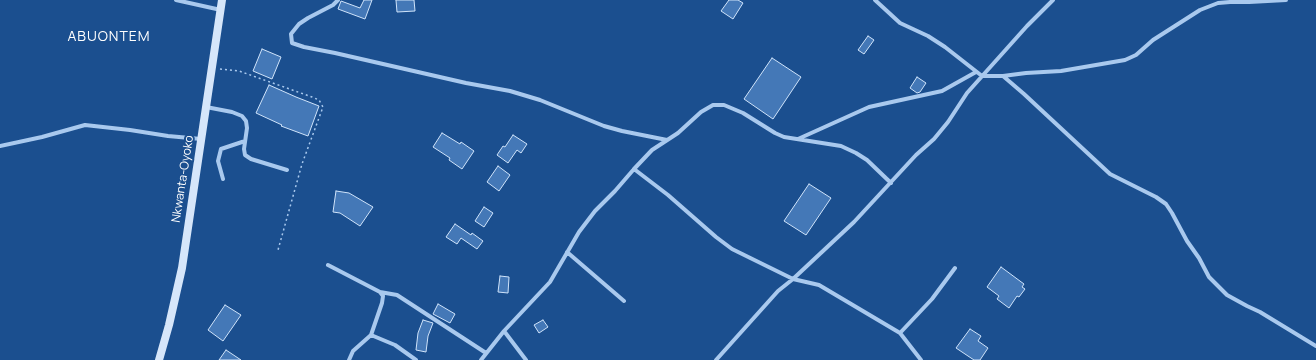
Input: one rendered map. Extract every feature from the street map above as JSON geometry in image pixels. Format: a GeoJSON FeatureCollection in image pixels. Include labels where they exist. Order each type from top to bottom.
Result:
{"type":"FeatureCollection","features":[{"type":"Feature","properties":{"kind":"street"},"geometry":{"type":"LineString","coordinates":[[176,0],[221,10]]}},
{"type":"Feature","properties":{"kind":"street","name":"Nkwanta-Oyoko"},"geometry":{"type":"LineString","coordinates":[[159,360],[169,325],[182,268],[222,0]]}},
{"type":"Feature","properties":{"kind":"street"},"geometry":{"type":"LineString","coordinates":[[338,0],[333,5],[299,24],[291,34],[292,43],[304,48],[335,53],[466,83],[510,91],[540,100],[604,126],[668,140]]}},
{"type":"Feature","properties":{"kind":"street"},"geometry":{"type":"LineString","coordinates":[[874,0],[900,23],[928,36],[945,47],[982,76],[1003,76],[1061,71],[1124,60],[1136,55],[1153,40],[1200,10],[1218,3],[1286,0]]}},
{"type":"Feature","properties":{"kind":"street"},"geometry":{"type":"LineString","coordinates":[[716,360],[778,291],[854,222],[916,155],[934,139],[948,122],[967,93],[1053,0]]}},
{"type":"Feature","properties":{"kind":"street"},"geometry":{"type":"LineString","coordinates":[[797,139],[870,107],[942,90],[976,72]]}},
{"type":"Feature","properties":{"kind":"street"},"geometry":{"type":"LineString","coordinates":[[1003,76],[1110,174],[1166,204],[1209,277],[1227,295],[1260,312],[1316,346]]}},
{"type":"Feature","properties":{"kind":"street"},"geometry":{"type":"LineString","coordinates":[[481,360],[504,331],[550,282],[579,232],[595,211],[652,150],[678,133],[701,112],[712,105],[724,105],[744,113],[780,135],[840,146],[867,160],[891,183]]}},
{"type":"Feature","properties":{"kind":"street"},"geometry":{"type":"LineString","coordinates":[[206,107],[232,112],[242,116],[246,121],[244,148],[245,155],[251,159],[287,170]]}},
{"type":"Feature","properties":{"kind":"street"},"geometry":{"type":"LineString","coordinates":[[0,146],[42,137],[85,125],[201,139]]}},
{"type":"Feature","properties":{"kind":"street"},"geometry":{"type":"LineString","coordinates":[[223,179],[218,161],[221,149],[245,141]]}},
{"type":"Feature","properties":{"kind":"street"},"geometry":{"type":"LineString","coordinates":[[634,169],[668,195],[732,249],[793,279],[819,285],[900,333],[921,360]]}},
{"type":"Feature","properties":{"kind":"street"},"geometry":{"type":"LineString","coordinates":[[567,252],[624,301]]}},
{"type":"Feature","properties":{"kind":"street"},"geometry":{"type":"LineString","coordinates":[[328,265],[380,292],[397,295],[486,353]]}},
{"type":"Feature","properties":{"kind":"street"},"geometry":{"type":"LineString","coordinates":[[900,333],[932,299],[955,268]]}},
{"type":"Feature","properties":{"kind":"street"},"geometry":{"type":"LineString","coordinates":[[349,360],[353,351],[371,335],[382,303],[383,296],[380,292]]}},
{"type":"Feature","properties":{"kind":"street"},"geometry":{"type":"LineString","coordinates":[[504,331],[526,360]]}},
{"type":"Feature","properties":{"kind":"street"},"geometry":{"type":"LineString","coordinates":[[371,335],[395,345],[416,360]]}},
{"type":"Feature","properties":{"kind":"path"},"geometry":{"type":"LineString","coordinates":[[212,68],[239,70],[319,100],[323,107],[302,164],[278,250]]}},
{"type":"Feature","properties":{"kind":"building"},"geometry":{"type":"Polygon","coordinates":[[[364,0],[372,0],[365,19],[338,9],[341,1],[360,8],[364,0]]]}},
{"type":"Feature","properties":{"kind":"building"},"geometry":{"type":"Polygon","coordinates":[[[396,0],[414,0],[415,11],[397,12],[396,0]]]}},
{"type":"Feature","properties":{"kind":"building"},"geometry":{"type":"Polygon","coordinates":[[[729,0],[738,0],[743,3],[733,19],[721,11],[729,0]]]}},
{"type":"Feature","properties":{"kind":"building"},"geometry":{"type":"Polygon","coordinates":[[[868,36],[874,40],[864,54],[858,50],[868,36]]]}},
{"type":"Feature","properties":{"kind":"building"},"geometry":{"type":"Polygon","coordinates":[[[262,49],[281,57],[272,79],[253,71],[262,49]]]}},
{"type":"Feature","properties":{"kind":"building"},"geometry":{"type":"Polygon","coordinates":[[[772,58],[801,77],[773,119],[744,99],[772,58]]]}},
{"type":"Feature","properties":{"kind":"building"},"geometry":{"type":"Polygon","coordinates":[[[917,77],[926,83],[920,92],[917,93],[910,88],[917,77]]]}},
{"type":"Feature","properties":{"kind":"building"},"geometry":{"type":"Polygon","coordinates":[[[269,85],[319,106],[308,136],[281,126],[282,125],[256,113],[269,85]]]}},
{"type":"Feature","properties":{"kind":"building"},"geometry":{"type":"Polygon","coordinates":[[[442,133],[460,144],[461,142],[474,151],[462,169],[449,160],[450,158],[433,147],[442,133]]]}},
{"type":"Feature","properties":{"kind":"building"},"geometry":{"type":"Polygon","coordinates":[[[513,135],[527,144],[521,153],[517,150],[508,163],[497,155],[503,146],[505,147],[513,135]]]}},
{"type":"Feature","properties":{"kind":"building"},"geometry":{"type":"Polygon","coordinates":[[[498,166],[510,175],[499,191],[487,182],[498,166]]]}},
{"type":"Feature","properties":{"kind":"building"},"geometry":{"type":"Polygon","coordinates":[[[809,184],[831,198],[806,235],[784,221],[809,184]]]}},
{"type":"Feature","properties":{"kind":"building"},"geometry":{"type":"Polygon","coordinates":[[[336,191],[349,193],[373,207],[360,226],[340,213],[333,212],[336,191]]]}},
{"type":"Feature","properties":{"kind":"building"},"geometry":{"type":"Polygon","coordinates":[[[484,207],[493,213],[484,227],[475,221],[484,207]]]}},
{"type":"Feature","properties":{"kind":"building"},"geometry":{"type":"Polygon","coordinates":[[[455,224],[483,241],[477,249],[461,238],[457,244],[446,237],[455,224]]]}},
{"type":"Feature","properties":{"kind":"building"},"geometry":{"type":"Polygon","coordinates":[[[1001,267],[1024,284],[1022,287],[1025,289],[1019,297],[1017,296],[1009,308],[997,299],[999,296],[987,287],[1001,267]]]}},
{"type":"Feature","properties":{"kind":"building"},"geometry":{"type":"Polygon","coordinates":[[[500,276],[509,277],[508,293],[498,292],[500,276]]]}},
{"type":"Feature","properties":{"kind":"building"},"geometry":{"type":"Polygon","coordinates":[[[438,304],[455,314],[450,323],[433,314],[438,304]]]}},
{"type":"Feature","properties":{"kind":"building"},"geometry":{"type":"Polygon","coordinates":[[[225,305],[241,315],[223,341],[208,330],[225,305]]]}},
{"type":"Feature","properties":{"kind":"building"},"geometry":{"type":"Polygon","coordinates":[[[423,320],[433,323],[428,336],[426,352],[416,350],[418,333],[423,320]]]}},
{"type":"Feature","properties":{"kind":"building"},"geometry":{"type":"Polygon","coordinates":[[[543,320],[548,327],[539,333],[534,325],[543,320]]]}},
{"type":"Feature","properties":{"kind":"building"},"geometry":{"type":"Polygon","coordinates":[[[970,329],[981,336],[978,341],[988,348],[980,360],[974,360],[956,348],[970,329]]]}},
{"type":"Feature","properties":{"kind":"building"},"geometry":{"type":"Polygon","coordinates":[[[226,350],[241,360],[219,360],[226,350]]]}},
{"type":"Feature","properties":{"kind":"district","name":"ABUONTEM"},"geometry":{"type":"Point","coordinates":[109,37]}}]}
